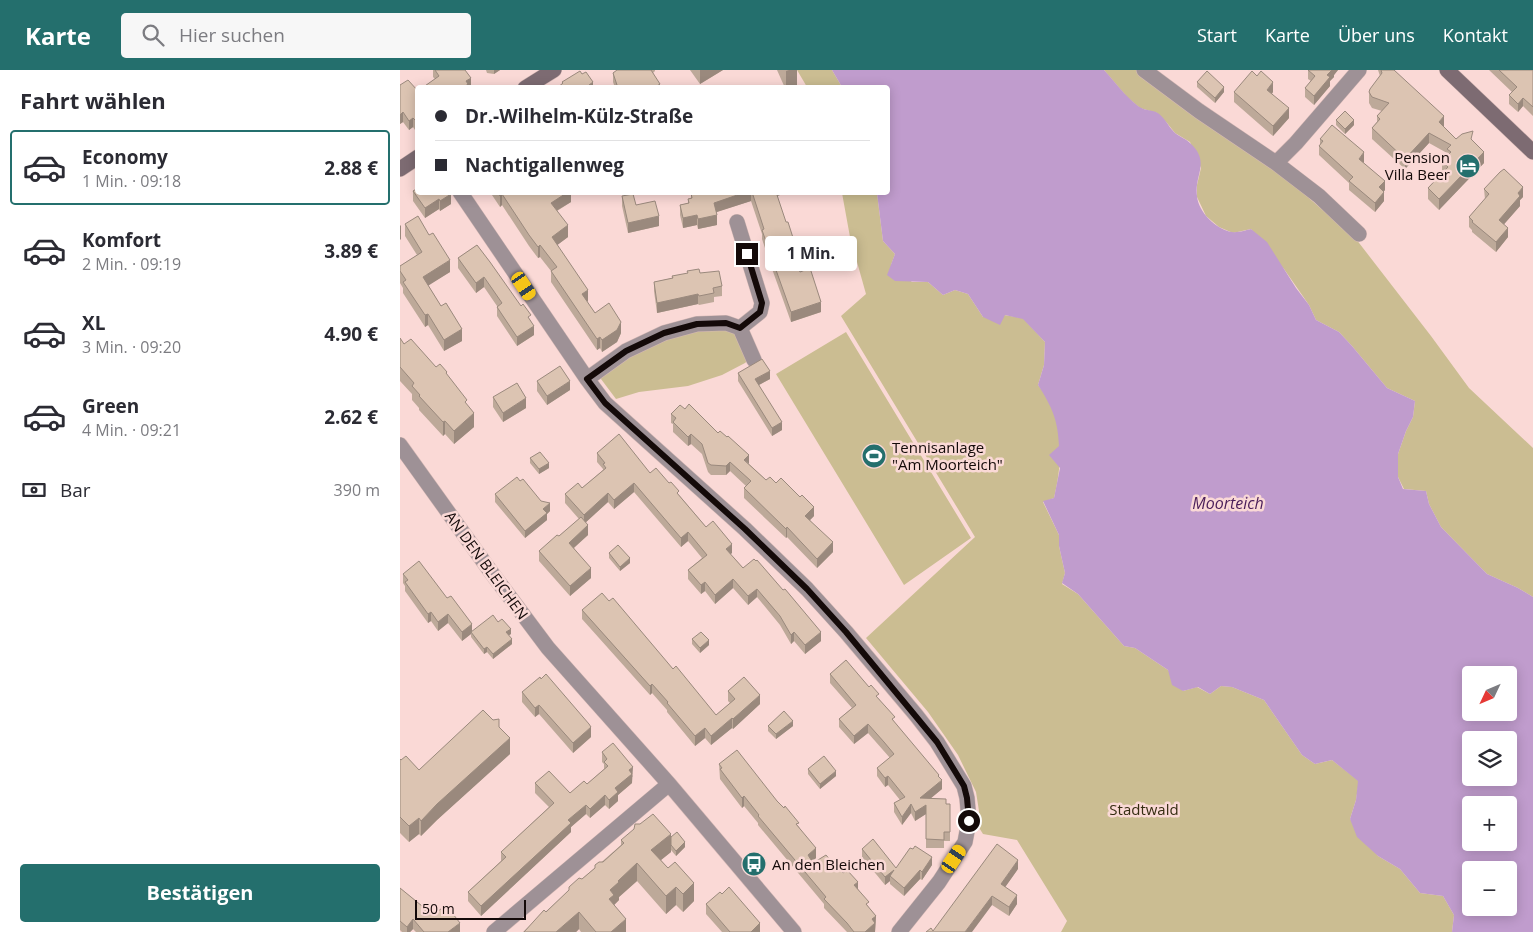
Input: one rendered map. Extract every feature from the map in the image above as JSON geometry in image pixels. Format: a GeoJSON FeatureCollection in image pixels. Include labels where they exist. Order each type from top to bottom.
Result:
{"type":"FeatureCollection","features":[{"type":"Feature","properties":{"kind":"main road"},"geometry":{"type":"LineString","coordinates":[[530,85],[554,70]]}},
{"type":"Feature","properties":{"kind":"main road"},"geometry":{"type":"LineString","coordinates":[[1447,70],[1533,152]]}},
{"type":"Feature","properties":{"kind":"main road"},"geometry":{"type":"LineString","coordinates":[[400,168],[415,159]]}},
{"type":"Feature","properties":{"kind":"street"},"geometry":{"type":"LineString","coordinates":[[1144,70],[1276,163],[1319,196],[1359,234]]}},
{"type":"Feature","properties":{"kind":"street"},"geometry":{"type":"LineString","coordinates":[[1276,163],[1296,143],[1359,70]]}},
{"type":"Feature","properties":{"kind":"street"},"geometry":{"type":"LineString","coordinates":[[462,195],[605,403],[745,529],[807,589],[916,715],[937,742],[964,786],[969,821],[965,842],[939,882],[898,932]]}},
{"type":"Feature","properties":{"kind":"street"},"geometry":{"type":"LineString","coordinates":[[737,222],[762,303],[760,312],[740,328]]}},
{"type":"Feature","properties":{"kind":"street"},"geometry":{"type":"LineString","coordinates":[[587,379],[626,351],[664,333],[697,324],[726,323],[740,328],[754,360]]}},
{"type":"Feature","properties":{"kind":"street","name":"AN DEN BLEICHEN"},"geometry":{"type":"LineString","coordinates":[[400,445],[548,648],[669,784],[794,932]]}},
{"type":"Feature","properties":{"kind":"street"},"geometry":{"type":"LineString","coordinates":[[494,932],[669,784]]}},
{"type":"Feature","properties":{"kind":"green space"},"geometry":{"type":"Polygon","coordinates":[[[797,70],[832,70],[841,85],[806,85],[797,70]]]}},
{"type":"Feature","properties":{"kind":"green space"},"geometry":{"type":"Polygon","coordinates":[[[1104,70],[1136,70],[1279,172],[1356,239],[1469,388],[1533,448],[1533,597],[1487,574],[1441,527],[1429,504],[1426,491],[1404,489],[1398,477],[1398,454],[1413,417],[1415,401],[1387,388],[1339,332],[1316,320],[1309,305],[1284,269],[1251,229],[1233,233],[1219,227],[1206,216],[1197,197],[1197,185],[1201,168],[1190,142],[1175,133],[1157,113],[1140,108],[1127,97],[1104,70]]]}},
{"type":"Feature","properties":{"kind":"green space","name":"Stadtwald"},"geometry":{"type":"Polygon","coordinates":[[[842,195],[877,195],[883,241],[895,254],[891,265],[912,282],[928,282],[943,295],[955,290],[968,294],[983,317],[1004,315],[1023,318],[1045,342],[1044,365],[1038,385],[1044,392],[1055,416],[1060,440],[1060,463],[1054,498],[1043,502],[1059,535],[1059,546],[1065,573],[1062,584],[1078,594],[1124,646],[1135,648],[1168,670],[1183,691],[1197,687],[1210,694],[1221,686],[1232,687],[1264,700],[1302,755],[1315,764],[1332,760],[1359,781],[1350,819],[1378,856],[1400,869],[1420,893],[1443,896],[1454,915],[1452,932],[1061,932],[1067,921],[1017,840],[983,834],[978,826],[979,811],[976,792],[958,755],[928,712],[866,638],[975,537],[841,316],[866,294],[850,237],[842,195]]]}},
{"type":"Feature","properties":{"kind":"green space"},"geometry":{"type":"Polygon","coordinates":[[[697,326],[738,329],[751,357],[745,363],[722,375],[688,386],[639,392],[616,399],[598,375],[627,352],[697,326]]]}},
{"type":"Feature","properties":{"kind":"green space","name":"Tennisanlage \"Am Moorteich\""},"geometry":{"type":"Polygon","coordinates":[[[846,332],[971,538],[904,585],[776,374],[846,332]]]}},
{"type":"Feature","properties":{"kind":"water","name":"Moorteich"},"geometry":{"type":"Polygon","coordinates":[[[832,70],[1104,70],[1133,102],[1142,108],[1159,114],[1174,132],[1188,141],[1200,156],[1201,163],[1197,196],[1201,208],[1209,219],[1226,231],[1239,232],[1251,229],[1267,242],[1309,305],[1316,320],[1339,332],[1387,388],[1415,401],[1413,417],[1398,454],[1398,477],[1403,489],[1426,491],[1429,504],[1441,527],[1487,574],[1533,597],[1533,932],[1452,932],[1454,915],[1443,896],[1420,893],[1400,869],[1378,856],[1357,837],[1350,819],[1356,800],[1358,781],[1332,760],[1315,764],[1302,755],[1264,700],[1232,687],[1221,686],[1210,694],[1198,687],[1183,691],[1172,685],[1168,670],[1135,648],[1124,646],[1078,594],[1062,583],[1065,573],[1059,546],[1059,535],[1043,501],[1054,498],[1060,468],[1049,455],[1059,446],[1056,421],[1051,407],[1038,385],[1044,365],[1045,342],[1023,319],[1005,315],[1000,325],[983,317],[968,294],[955,290],[943,295],[928,282],[895,281],[887,275],[895,254],[883,241],[877,195],[890,195],[890,85],[841,85],[832,70]]]}},
{"type":"Feature","properties":{"kind":"building"},"geometry":{"type":"Polygon","coordinates":[[[435,70],[465,70],[471,78],[466,81],[467,85],[426,85],[439,76],[435,70]]]}},
{"type":"Feature","properties":{"kind":"building"},"geometry":{"type":"Polygon","coordinates":[[[617,70],[651,70],[660,84],[617,85],[613,73],[617,70]]]}},
{"type":"Feature","properties":{"kind":"building"},"geometry":{"type":"Polygon","coordinates":[[[1308,70],[1332,70],[1327,75],[1330,77],[1314,96],[1305,88],[1315,76],[1308,70]]]}},
{"type":"Feature","properties":{"kind":"building"},"geometry":{"type":"Polygon","coordinates":[[[1381,70],[1394,70],[1444,116],[1439,122],[1456,139],[1462,134],[1473,131],[1471,139],[1484,152],[1439,199],[1428,188],[1448,167],[1442,161],[1451,152],[1447,149],[1451,145],[1429,133],[1405,159],[1372,128],[1380,119],[1377,116],[1389,103],[1372,97],[1369,92],[1382,73],[1381,70]]]}},
{"type":"Feature","properties":{"kind":"building"},"geometry":{"type":"Polygon","coordinates":[[[1499,70],[1533,70],[1533,107],[1523,98],[1518,104],[1509,95],[1517,87],[1499,70]]]}},
{"type":"Feature","properties":{"kind":"building"},"geometry":{"type":"Polygon","coordinates":[[[580,71],[582,74],[586,72],[593,82],[589,85],[561,85],[562,82],[580,71]]]}},
{"type":"Feature","properties":{"kind":"building"},"geometry":{"type":"Polygon","coordinates":[[[1207,71],[1224,87],[1215,98],[1197,82],[1207,71]]]}},
{"type":"Feature","properties":{"kind":"building"},"geometry":{"type":"Polygon","coordinates":[[[1252,71],[1257,76],[1261,71],[1273,82],[1267,90],[1289,108],[1273,126],[1234,92],[1252,71]]]}},
{"type":"Feature","properties":{"kind":"building"},"geometry":{"type":"Polygon","coordinates":[[[408,80],[415,88],[415,120],[413,118],[409,121],[403,112],[400,115],[400,85],[408,80]]]}},
{"type":"Feature","properties":{"kind":"building"},"geometry":{"type":"Polygon","coordinates":[[[1345,111],[1354,120],[1345,129],[1336,120],[1345,111]]]}},
{"type":"Feature","properties":{"kind":"building"},"geometry":{"type":"Polygon","coordinates":[[[1332,125],[1364,152],[1359,159],[1385,181],[1379,187],[1384,192],[1375,203],[1349,181],[1353,177],[1319,146],[1323,141],[1320,139],[1332,125]]]}},
{"type":"Feature","properties":{"kind":"building"},"geometry":{"type":"Polygon","coordinates":[[[1504,169],[1523,187],[1518,193],[1520,196],[1499,220],[1508,228],[1496,242],[1472,222],[1469,217],[1489,194],[1484,189],[1504,169]]]}},
{"type":"Feature","properties":{"kind":"building"},"geometry":{"type":"Polygon","coordinates":[[[416,195],[449,195],[440,201],[439,199],[425,208],[416,195]]]}},
{"type":"Feature","properties":{"kind":"building"},"geometry":{"type":"Polygon","coordinates":[[[503,195],[563,195],[551,203],[568,225],[552,237],[588,290],[582,294],[595,313],[609,303],[621,322],[617,330],[602,340],[600,337],[597,339],[551,271],[557,267],[540,245],[538,247],[503,195]]]}},
{"type":"Feature","properties":{"kind":"building"},"geometry":{"type":"Polygon","coordinates":[[[633,195],[636,205],[655,201],[659,216],[628,223],[622,196],[633,195]]]}},
{"type":"Feature","properties":{"kind":"building"},"geometry":{"type":"Polygon","coordinates":[[[691,195],[737,195],[714,203],[717,215],[698,219],[697,215],[683,218],[680,205],[689,203],[688,199],[692,198],[691,195]]]}},
{"type":"Feature","properties":{"kind":"building"},"geometry":{"type":"Polygon","coordinates":[[[753,195],[777,195],[795,244],[791,245],[800,272],[810,268],[821,302],[791,312],[762,230],[764,229],[753,195]]]}},
{"type":"Feature","properties":{"kind":"building"},"geometry":{"type":"Polygon","coordinates":[[[418,216],[429,235],[433,233],[450,260],[423,277],[441,306],[446,303],[462,329],[444,340],[428,314],[425,315],[403,282],[406,280],[400,271],[400,266],[422,252],[405,224],[418,216]]]}},
{"type":"Feature","properties":{"kind":"building"},"geometry":{"type":"Polygon","coordinates":[[[477,245],[521,306],[523,304],[531,315],[528,317],[534,326],[517,337],[497,307],[502,303],[484,277],[476,283],[458,258],[477,245]]]}},
{"type":"Feature","properties":{"kind":"building"},"geometry":{"type":"Polygon","coordinates":[[[699,269],[700,273],[719,271],[722,286],[713,288],[714,293],[699,296],[698,294],[657,303],[654,282],[699,269]]]}},
{"type":"Feature","properties":{"kind":"building"},"geometry":{"type":"Polygon","coordinates":[[[400,338],[404,344],[411,339],[436,367],[440,364],[467,400],[465,402],[474,413],[454,431],[419,396],[412,386],[414,383],[400,367],[400,338]]]}},
{"type":"Feature","properties":{"kind":"building"},"geometry":{"type":"Polygon","coordinates":[[[762,359],[770,371],[755,379],[782,422],[772,428],[738,373],[762,359]]]}},
{"type":"Feature","properties":{"kind":"building"},"geometry":{"type":"Polygon","coordinates":[[[560,366],[570,381],[547,396],[537,381],[560,366]]]}},
{"type":"Feature","properties":{"kind":"building"},"geometry":{"type":"Polygon","coordinates":[[[517,383],[526,398],[503,413],[493,397],[517,383]]]}},
{"type":"Feature","properties":{"kind":"building"},"geometry":{"type":"Polygon","coordinates":[[[689,404],[718,433],[720,431],[728,436],[749,455],[744,460],[766,480],[770,477],[776,483],[781,478],[800,497],[802,495],[814,507],[805,516],[833,542],[817,559],[787,527],[786,529],[744,488],[751,481],[730,462],[726,466],[708,463],[702,444],[691,434],[688,437],[673,422],[676,418],[671,414],[680,405],[685,409],[689,404]]]}},
{"type":"Feature","properties":{"kind":"building"},"geometry":{"type":"Polygon","coordinates":[[[619,434],[650,473],[656,468],[669,483],[671,482],[679,491],[677,493],[706,527],[713,521],[732,544],[726,549],[743,568],[754,559],[757,560],[783,590],[785,589],[821,632],[805,645],[794,632],[791,635],[780,616],[757,589],[748,596],[733,579],[715,595],[705,582],[701,585],[688,570],[707,555],[688,532],[681,538],[634,483],[614,500],[608,493],[584,515],[565,494],[578,483],[582,488],[606,468],[603,464],[605,463],[597,453],[619,434]]]}},
{"type":"Feature","properties":{"kind":"building"},"geometry":{"type":"Polygon","coordinates":[[[540,452],[549,463],[539,469],[530,458],[540,452]]]}},
{"type":"Feature","properties":{"kind":"building"},"geometry":{"type":"Polygon","coordinates":[[[517,477],[520,481],[523,479],[541,501],[550,503],[543,509],[547,513],[525,531],[495,494],[517,477]]]}},
{"type":"Feature","properties":{"kind":"building"},"geometry":{"type":"Polygon","coordinates":[[[581,517],[588,525],[569,543],[591,568],[570,586],[539,551],[581,517]]]}},
{"type":"Feature","properties":{"kind":"building"},"geometry":{"type":"Polygon","coordinates":[[[618,545],[630,558],[620,567],[609,553],[618,545]]]}},
{"type":"Feature","properties":{"kind":"building"},"geometry":{"type":"Polygon","coordinates":[[[419,561],[447,598],[451,596],[472,624],[462,632],[448,614],[438,622],[431,612],[428,614],[405,582],[408,580],[403,574],[419,561]]]}},
{"type":"Feature","properties":{"kind":"building"},"geometry":{"type":"Polygon","coordinates":[[[602,593],[609,601],[613,598],[673,669],[676,666],[716,715],[735,699],[728,691],[744,677],[760,695],[711,736],[705,728],[695,736],[652,684],[650,686],[582,610],[602,593]]]}},
{"type":"Feature","properties":{"kind":"building"},"geometry":{"type":"Polygon","coordinates":[[[493,615],[498,622],[502,619],[511,629],[506,632],[512,639],[493,654],[487,647],[484,649],[471,632],[493,615]]]}},
{"type":"Feature","properties":{"kind":"building"},"geometry":{"type":"Polygon","coordinates":[[[701,632],[709,640],[700,648],[692,639],[701,632]]]}},
{"type":"Feature","properties":{"kind":"building"},"geometry":{"type":"Polygon","coordinates":[[[846,660],[869,687],[871,685],[879,694],[876,696],[895,717],[892,719],[942,780],[920,798],[946,799],[946,804],[950,804],[950,832],[944,832],[944,840],[926,839],[926,805],[915,812],[911,804],[902,817],[894,803],[905,797],[888,776],[885,778],[877,768],[894,754],[884,742],[868,724],[854,736],[839,719],[856,705],[830,674],[846,660]]]}},
{"type":"Feature","properties":{"kind":"building"},"geometry":{"type":"Polygon","coordinates":[[[546,674],[591,727],[573,743],[539,705],[535,708],[522,692],[546,674]]]}},
{"type":"Feature","properties":{"kind":"building"},"geometry":{"type":"Polygon","coordinates":[[[483,710],[493,720],[499,719],[499,727],[510,738],[437,804],[421,821],[419,818],[409,826],[400,817],[400,759],[406,756],[419,770],[483,710]]]}},
{"type":"Feature","properties":{"kind":"building"},"geometry":{"type":"Polygon","coordinates":[[[784,711],[793,721],[776,734],[768,726],[784,711]]]}},
{"type":"Feature","properties":{"kind":"building"},"geometry":{"type":"Polygon","coordinates":[[[613,743],[633,767],[629,770],[632,774],[615,788],[618,792],[609,800],[605,795],[590,809],[586,805],[568,820],[571,823],[481,906],[468,892],[506,857],[501,852],[554,803],[535,783],[549,771],[570,793],[584,781],[587,784],[608,766],[604,762],[607,759],[602,752],[613,743]]]}},
{"type":"Feature","properties":{"kind":"building"},"geometry":{"type":"Polygon","coordinates":[[[737,750],[777,801],[784,808],[785,806],[799,823],[796,824],[816,848],[808,855],[813,863],[826,855],[838,869],[843,873],[847,870],[858,882],[854,885],[869,902],[866,904],[876,916],[872,919],[875,923],[865,932],[854,932],[824,899],[826,897],[758,816],[744,796],[742,798],[720,769],[722,768],[719,764],[737,750]]]}},
{"type":"Feature","properties":{"kind":"building"},"geometry":{"type":"Polygon","coordinates":[[[824,756],[836,771],[820,784],[808,769],[824,756]]]}},
{"type":"Feature","properties":{"kind":"building"},"geometry":{"type":"Polygon","coordinates":[[[653,814],[671,834],[651,850],[668,868],[675,862],[694,883],[683,894],[676,887],[666,896],[637,863],[610,890],[614,895],[609,899],[626,919],[611,932],[596,932],[579,912],[556,932],[524,932],[544,910],[546,912],[579,878],[582,879],[595,868],[595,865],[603,862],[624,843],[621,840],[634,829],[635,824],[640,824],[653,814]]]}},
{"type":"Feature","properties":{"kind":"building"},"geometry":{"type":"Polygon","coordinates":[[[677,832],[685,842],[676,851],[671,845],[671,837],[677,832]]]}},
{"type":"Feature","properties":{"kind":"building"},"geometry":{"type":"Polygon","coordinates":[[[873,839],[896,868],[910,848],[913,849],[915,846],[932,857],[922,872],[920,870],[904,888],[890,876],[894,870],[885,877],[862,849],[873,839]]]}},
{"type":"Feature","properties":{"kind":"building"},"geometry":{"type":"Polygon","coordinates":[[[997,844],[1018,860],[1001,884],[1017,895],[1009,907],[992,896],[965,932],[926,932],[931,928],[933,931],[997,844]]]}},
{"type":"Feature","properties":{"kind":"building"},"geometry":{"type":"Polygon","coordinates":[[[729,887],[760,923],[751,932],[730,932],[706,904],[729,887]]]}},
{"type":"Feature","properties":{"kind":"building"},"geometry":{"type":"Polygon","coordinates":[[[400,888],[433,915],[446,905],[460,923],[448,932],[424,932],[413,919],[407,927],[400,921],[400,888]]]}},
{"type":"Feature","properties":{"kind":"place","name":"Pension Villa Beer"},"geometry":{"type":"Point","coordinates":[1468,166]}},
{"type":"Feature","properties":{"kind":"place","name":"Tennisanlage \"Am Moorteich\""},"geometry":{"type":"Point","coordinates":[874,456]}},
{"type":"Feature","properties":{"kind":"place","name":"An den Bleichen"},"geometry":{"type":"Point","coordinates":[754,864]}},
{"type":"Feature","properties":{"kind":"route"},"geometry":{"type":"LineString","coordinates":[[747,254],[762,303],[760,312],[740,328],[726,323],[697,324],[664,333],[626,351],[587,379],[605,403],[745,529],[807,589],[846,632],[937,742],[964,786],[969,810],[969,821]]}}]}
